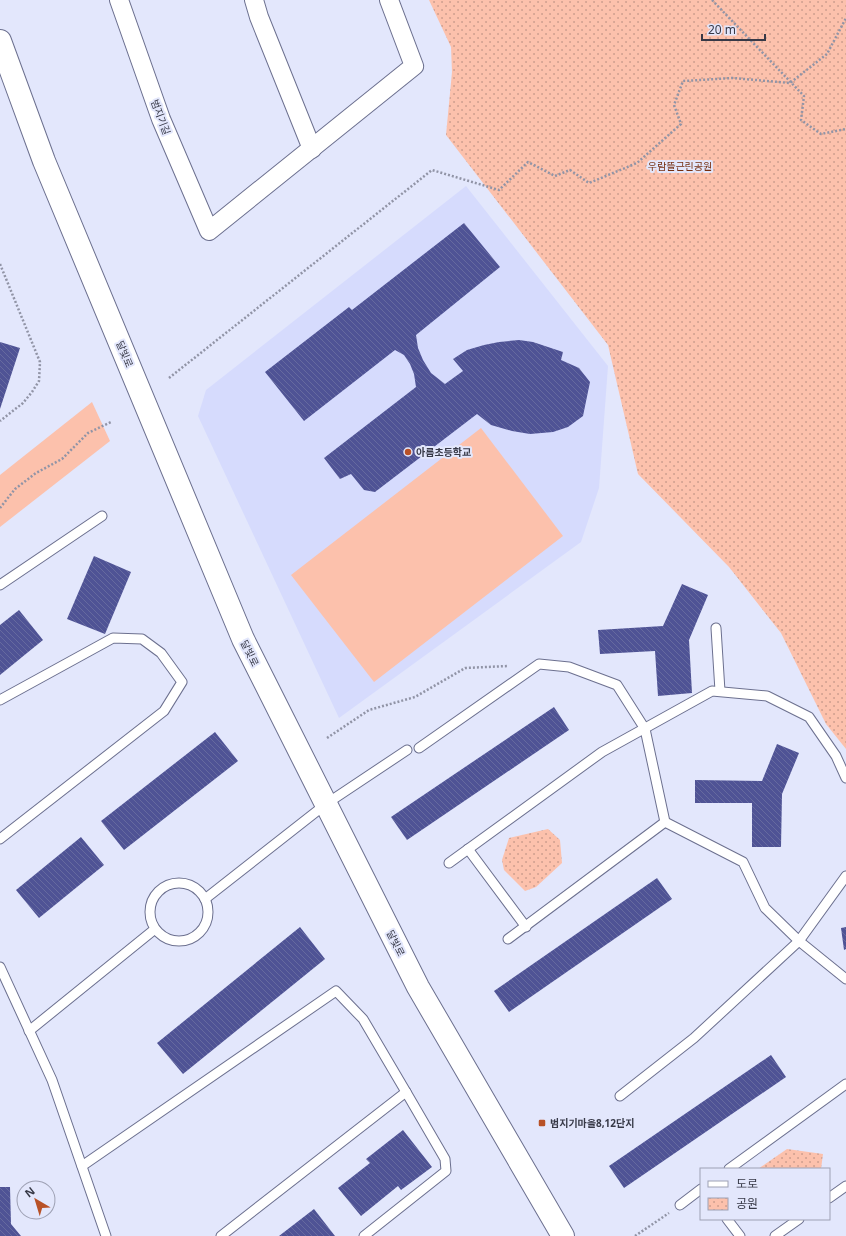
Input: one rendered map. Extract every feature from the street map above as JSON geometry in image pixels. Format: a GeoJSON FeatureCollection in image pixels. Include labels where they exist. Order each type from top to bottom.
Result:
{"type":"FeatureCollection","features":[{"type":"Feature","properties":{"kind":"street","name":"범지기길"},"geometry":{"type":"LineString","coordinates":[[119,0],[161,119],[209,231],[312,149]]}},
{"type":"Feature","properties":{"kind":"street"},"geometry":{"type":"LineString","coordinates":[[254,0],[259,17],[312,149],[414,66],[389,0]]}},
{"type":"Feature","properties":{"kind":"street","name":"달빛로"},"geometry":{"type":"LineString","coordinates":[[0,41],[44,161],[242,639],[418,987],[563,1236]]}},
{"type":"Feature","properties":{"kind":"lane"},"geometry":{"type":"LineString","coordinates":[[0,586],[102,516]]}},
{"type":"Feature","properties":{"kind":"lane"},"geometry":{"type":"LineString","coordinates":[[716,628],[720,691]]}},
{"type":"Feature","properties":{"kind":"lane"},"geometry":{"type":"LineString","coordinates":[[0,700],[113,638],[142,639],[161,653],[182,682],[164,711],[0,839]]}},
{"type":"Feature","properties":{"kind":"lane"},"geometry":{"type":"LineString","coordinates":[[420,748],[527,671],[539,664],[569,667],[617,685],[645,729],[665,822]]}},
{"type":"Feature","properties":{"kind":"lane"},"geometry":{"type":"LineString","coordinates":[[449,863],[602,752],[712,691],[767,696],[809,717],[836,756],[846,778]]}},
{"type":"Feature","properties":{"kind":"lane"},"geometry":{"type":"LineString","coordinates":[[205,900],[326,804],[407,750]]}},
{"type":"Feature","properties":{"kind":"lane"},"geometry":{"type":"LineString","coordinates":[[508,939],[665,822]]}},
{"type":"Feature","properties":{"kind":"lane"},"geometry":{"type":"LineString","coordinates":[[665,822],[743,862],[765,908],[799,941],[846,979]]}},
{"type":"Feature","properties":{"kind":"lane"},"geometry":{"type":"LineString","coordinates":[[468,849],[526,927]]}},
{"type":"Feature","properties":{"kind":"lane"},"geometry":{"type":"LineString","coordinates":[[620,1096],[694,1038],[799,941],[846,876]]}},
{"type":"Feature","properties":{"kind":"lane"},"geometry":{"type":"LineString","coordinates":[[181,883],[191,886],[199,892],[205,900],[207,918],[204,928],[189,940],[179,942],[161,936],[150,921],[151,902],[156,894],[163,888],[172,884],[181,883]]}},
{"type":"Feature","properties":{"kind":"lane"},"geometry":{"type":"LineString","coordinates":[[29,1031],[155,929]]}},
{"type":"Feature","properties":{"kind":"lane"},"geometry":{"type":"LineString","coordinates":[[0,967],[52,1080],[106,1236]]}},
{"type":"Feature","properties":{"kind":"lane"},"geometry":{"type":"LineString","coordinates":[[82,1166],[336,991],[363,1019],[445,1159],[446,1171],[364,1236]]}},
{"type":"Feature","properties":{"kind":"lane"},"geometry":{"type":"LineString","coordinates":[[730,1168],[846,1084]]}},
{"type":"Feature","properties":{"kind":"lane"},"geometry":{"type":"LineString","coordinates":[[221,1236],[406,1092]]}},
{"type":"Feature","properties":{"kind":"lane"},"geometry":{"type":"LineString","coordinates":[[830,1197],[846,1186]]}},
{"type":"Feature","properties":{"kind":"lane"},"geometry":{"type":"LineString","coordinates":[[680,1204],[700,1191]]}},
{"type":"Feature","properties":{"kind":"lane"},"geometry":{"type":"LineString","coordinates":[[729,1220],[740,1236]]}},
{"type":"Feature","properties":{"kind":"lane"},"geometry":{"type":"LineString","coordinates":[[775,1236],[798,1220]]}},
{"type":"Feature","properties":{"kind":"path"},"geometry":{"type":"LineString","coordinates":[[712,0],[804,96],[801,120],[821,134],[846,129]]}},
{"type":"Feature","properties":{"kind":"path"},"geometry":{"type":"LineString","coordinates":[[169,378],[432,170],[499,190],[528,162],[555,176],[570,170],[589,183],[636,163],[681,124],[674,105],[683,81],[733,78],[790,83],[827,54],[846,18]]}},
{"type":"Feature","properties":{"kind":"path"},"geometry":{"type":"LineString","coordinates":[[0,265],[40,362],[39,381],[32,392],[23,403],[0,422]]}},
{"type":"Feature","properties":{"kind":"path"},"geometry":{"type":"LineString","coordinates":[[0,508],[14,489],[36,473],[62,459],[88,433],[111,422]]}},
{"type":"Feature","properties":{"kind":"path"},"geometry":{"type":"LineString","coordinates":[[327,738],[369,710],[415,697],[464,668],[510,666],[527,671]]}},
{"type":"Feature","properties":{"kind":"path"},"geometry":{"type":"LineString","coordinates":[[635,1236],[680,1204]]}},
{"type":"Feature","properties":{"kind":"shaded area","name":"아름초등학교"},"geometry":{"type":"Polygon","coordinates":[[[466,186],[608,366],[599,488],[581,542],[339,718],[198,416],[206,390],[466,186]]]}},
{"type":"Feature","properties":{"kind":"green space","name":"우람뜰근린공원"},"geometry":{"type":"Polygon","coordinates":[[[429,0],[846,0],[846,749],[826,724],[781,633],[729,567],[638,474],[608,345],[446,135],[452,72],[451,47],[429,0]]]}},
{"type":"Feature","properties":{"kind":"green space"},"geometry":{"type":"Polygon","coordinates":[[[92,402],[110,441],[0,527],[0,475],[92,402]]]}},
{"type":"Feature","properties":{"kind":"green space"},"geometry":{"type":"Polygon","coordinates":[[[481,428],[563,536],[374,682],[291,575],[481,428]]]}},
{"type":"Feature","properties":{"kind":"green space"},"geometry":{"type":"Polygon","coordinates":[[[548,829],[560,840],[562,863],[536,887],[525,891],[504,870],[502,860],[509,838],[548,829]]]}},
{"type":"Feature","properties":{"kind":"green space"},"geometry":{"type":"Polygon","coordinates":[[[787,1149],[823,1154],[821,1168],[759,1168],[787,1149]]]}},
{"type":"Feature","properties":{"kind":"building"},"geometry":{"type":"Polygon","coordinates":[[[464,223],[500,267],[416,335],[418,348],[431,373],[445,384],[463,371],[453,359],[467,350],[499,342],[519,340],[533,342],[563,352],[561,360],[579,368],[590,382],[583,416],[568,427],[553,432],[530,434],[491,425],[477,414],[375,492],[364,490],[351,474],[340,479],[324,458],[416,387],[414,374],[404,355],[395,350],[304,421],[265,372],[349,307],[352,310],[464,223]]]}},
{"type":"Feature","properties":{"kind":"building"},"geometry":{"type":"Polygon","coordinates":[[[0,342],[20,348],[0,409],[0,342]]]}},
{"type":"Feature","properties":{"kind":"building"},"geometry":{"type":"Polygon","coordinates":[[[94,556],[131,572],[105,634],[67,619],[94,556]]]}},
{"type":"Feature","properties":{"kind":"building"},"geometry":{"type":"Polygon","coordinates":[[[682,584],[708,595],[689,640],[692,693],[658,696],[655,651],[600,654],[598,630],[663,626],[682,584]]]}},
{"type":"Feature","properties":{"kind":"building"},"geometry":{"type":"Polygon","coordinates":[[[19,610],[43,640],[0,675],[0,625],[19,610]]]}},
{"type":"Feature","properties":{"kind":"building"},"geometry":{"type":"Polygon","coordinates":[[[554,707],[569,730],[407,840],[391,817],[554,707]]]}},
{"type":"Feature","properties":{"kind":"building"},"geometry":{"type":"Polygon","coordinates":[[[215,732],[238,761],[124,850],[101,821],[215,732]]]}},
{"type":"Feature","properties":{"kind":"building"},"geometry":{"type":"Polygon","coordinates":[[[777,744],[799,753],[782,794],[781,847],[752,847],[752,803],[695,803],[695,780],[762,781],[777,744]]]}},
{"type":"Feature","properties":{"kind":"building"},"geometry":{"type":"Polygon","coordinates":[[[81,837],[104,865],[39,918],[16,890],[81,837]]]}},
{"type":"Feature","properties":{"kind":"building"},"geometry":{"type":"Polygon","coordinates":[[[657,878],[672,899],[509,1012],[494,991],[657,878]]]}},
{"type":"Feature","properties":{"kind":"building"},"geometry":{"type":"Polygon","coordinates":[[[300,927],[325,959],[183,1074],[157,1043],[300,927]]]}},
{"type":"Feature","properties":{"kind":"building"},"geometry":{"type":"Polygon","coordinates":[[[846,927],[846,949],[844,950],[841,928],[846,927]]]}},
{"type":"Feature","properties":{"kind":"building"},"geometry":{"type":"Polygon","coordinates":[[[771,1055],[786,1077],[624,1188],[609,1166],[771,1055]]]}},
{"type":"Feature","properties":{"kind":"building"},"geometry":{"type":"Polygon","coordinates":[[[403,1130],[432,1167],[401,1190],[398,1186],[361,1216],[338,1188],[370,1163],[366,1159],[403,1130]]]}},
{"type":"Feature","properties":{"kind":"building"},"geometry":{"type":"Polygon","coordinates":[[[0,1187],[10,1187],[11,1224],[21,1236],[0,1236],[0,1187]]]}},
{"type":"Feature","properties":{"kind":"building"},"geometry":{"type":"Polygon","coordinates":[[[314,1209],[335,1236],[279,1236],[314,1209]]]}},
{"type":"Feature","properties":{"kind":"place","name":"아름초등학교"},"geometry":{"type":"Point","coordinates":[408,452]}},
{"type":"Feature","properties":{"kind":"place","name":"범지기마을8,12단지"},"geometry":{"type":"Point","coordinates":[542,1123]}}]}
